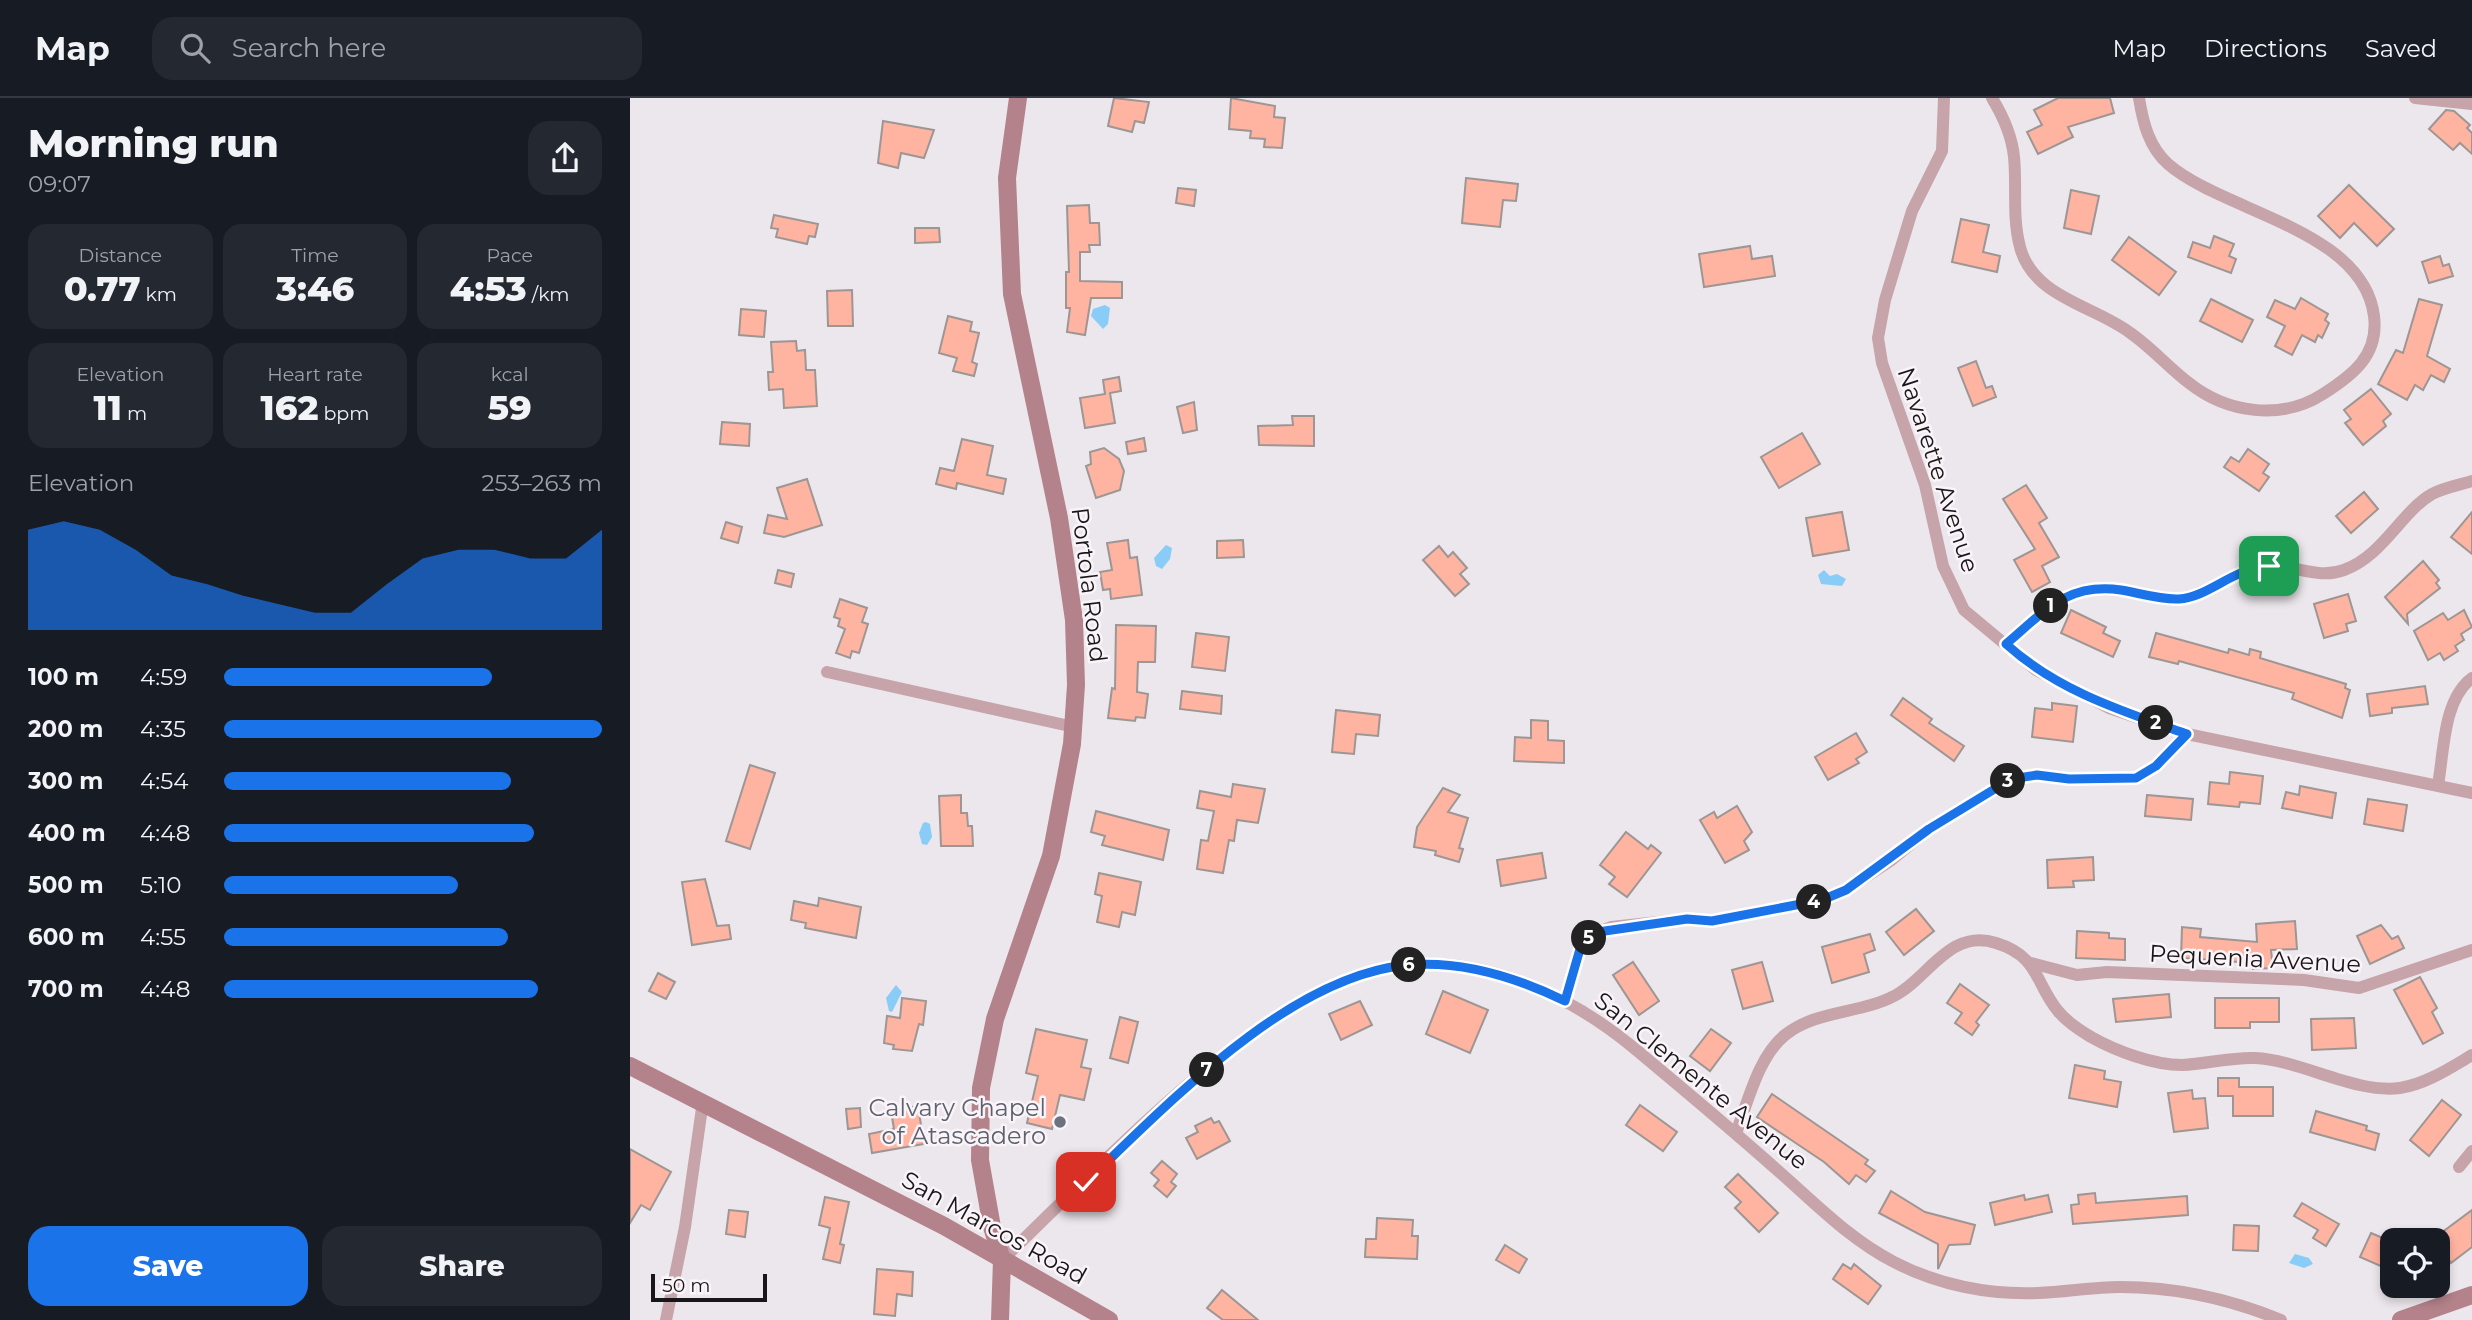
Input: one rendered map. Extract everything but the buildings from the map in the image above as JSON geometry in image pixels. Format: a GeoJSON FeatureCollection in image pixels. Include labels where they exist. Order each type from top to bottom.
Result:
{"type":"FeatureCollection","features":[{"type":"Feature","properties":{"kind":"street","name":"Portola Road"},"geometry":{"type":"LineString","coordinates":[[1000,1320],[1002,1260],[992,1227],[980,1160],[981,1088],[995,1019],[1051,856],[1064,798],[1073,727],[1074,628],[1059,518],[1012,294],[1007,178],[1018,98]]}},
{"type":"Feature","properties":{"kind":"street","name":"Navarette Avenue"},"geometry":{"type":"LineString","coordinates":[[1944,98],[1942,151],[1912,211],[1885,300],[1878,338],[1882,363],[1925,485],[1943,566],[1964,610],[2036,670],[2090,698],[2187,734],[2472,793]]}},
{"type":"Feature","properties":{"kind":"street"},"geometry":{"type":"LineString","coordinates":[[1993,98],[2012,145],[2020,246],[2029,267],[2047,287],[2119,325],[2191,385],[2227,404],[2242,409],[2274,410],[2295,407],[2317,398],[2355,371],[2372,347],[2373,309],[2359,279],[2313,239],[2169,165],[2148,136],[2139,98]]}},
{"type":"Feature","properties":{"kind":"street"},"geometry":{"type":"LineString","coordinates":[[2415,98],[2472,104]]}},
{"type":"Feature","properties":{"kind":"street"},"geometry":{"type":"LineString","coordinates":[[2006,644],[2058,601],[2085,589],[2102,588],[2179,599],[2197,595],[2233,575],[2255,567],[2287,565],[2324,575],[2341,572],[2366,558],[2432,494],[2472,481]]}},
{"type":"Feature","properties":{"kind":"street"},"geometry":{"type":"LineString","coordinates":[[827,672],[1073,727]]}},
{"type":"Feature","properties":{"kind":"street"},"geometry":{"type":"LineString","coordinates":[[2438,785],[2452,706],[2458,692],[2472,678]]}},
{"type":"Feature","properties":{"kind":"street"},"geometry":{"type":"LineString","coordinates":[[1565,1001],[1580,949],[1598,932],[1687,919],[1712,921],[1822,900],[1846,890],[1929,829],[2011,779],[2037,775],[2069,779],[2136,778],[2156,766],[2187,734]]}},
{"type":"Feature","properties":{"kind":"street","name":"Pequenia Avenue"},"geometry":{"type":"LineString","coordinates":[[1736,1133],[1773,1047],[1800,1026],[1895,996],[1941,954],[1968,942],[1996,943],[2031,963],[2077,975],[2107,972],[2304,980],[2359,988],[2472,950]]}},
{"type":"Feature","properties":{"kind":"street"},"geometry":{"type":"LineString","coordinates":[[2031,963],[2057,1011],[2069,1021],[2091,1037],[2150,1060],[2180,1065],[2255,1058],[2367,1084],[2399,1088],[2439,1074],[2472,1055]]}},
{"type":"Feature","properties":{"kind":"street","name":"San Clemente Avenue"},"geometry":{"type":"LineString","coordinates":[[1002,1260],[1213,1064],[1267,1025],[1331,986],[1387,968],[1445,964],[1502,976],[1565,1001],[1603,1023],[1736,1133],[1852,1236],[1895,1262],[1929,1277],[1965,1287],[2015,1293],[2120,1287],[2167,1290],[2224,1300],[2281,1320]]}},
{"type":"Feature","properties":{"kind":"street","name":"San Marcos Road"},"geometry":{"type":"LineString","coordinates":[[630,1066],[944,1226],[1109,1320]]}},
{"type":"Feature","properties":{"kind":"street"},"geometry":{"type":"LineString","coordinates":[[666,1320],[685,1227],[703,1101]]}},
{"type":"Feature","properties":{"kind":"street"},"geometry":{"type":"LineString","coordinates":[[2459,1167],[2472,1151]]}},
{"type":"Feature","properties":{"kind":"street"},"geometry":{"type":"LineString","coordinates":[[2401,1320],[2472,1295]]}},
{"type":"Feature","properties":{"kind":"water"},"geometry":{"type":"Polygon","coordinates":[[[1105,305],[1110,308],[1108,324],[1103,329],[1091,316],[1093,309],[1105,305]]]}},
{"type":"Feature","properties":{"kind":"water"},"geometry":{"type":"Polygon","coordinates":[[[1166,545],[1172,548],[1170,559],[1162,569],[1156,566],[1154,558],[1166,545]]]}},
{"type":"Feature","properties":{"kind":"water"},"geometry":{"type":"Polygon","coordinates":[[[1824,570],[1830,576],[1837,574],[1846,579],[1842,586],[1821,584],[1818,575],[1824,570]]]}},
{"type":"Feature","properties":{"kind":"water"},"geometry":{"type":"Polygon","coordinates":[[[926,822],[930,824],[932,837],[927,845],[922,844],[919,833],[926,822]]]}},
{"type":"Feature","properties":{"kind":"water"},"geometry":{"type":"Polygon","coordinates":[[[896,985],[902,992],[892,1012],[889,1011],[886,998],[896,985]]]}},
{"type":"Feature","properties":{"kind":"water"},"geometry":{"type":"Polygon","coordinates":[[[2295,1254],[2309,1258],[2313,1264],[2304,1268],[2289,1263],[2295,1254]]]}},
{"type":"Feature","properties":{"kind":"place","name":"Calvary Chapel of Atascadero"},"geometry":{"type":"Point","coordinates":[1060,1122]}},
{"type":"Feature","properties":{"kind":"route"},"geometry":{"type":"LineString","coordinates":[[1086,1182],[1213,1064],[1314,995],[1349,978],[1406,965],[1445,964],[1535,986],[1565,1001],[1580,949],[1598,932],[1611,927],[1687,919],[1712,921],[1747,916],[1822,900],[1846,890],[1890,861],[1929,829],[2011,779],[2037,775],[2069,779],[2124,780],[2147,773],[2187,734],[2109,708],[2036,670],[2006,644],[2073,592],[2102,588],[2179,599],[2197,595],[2233,575],[2255,567],[2269,566]]}}]}
